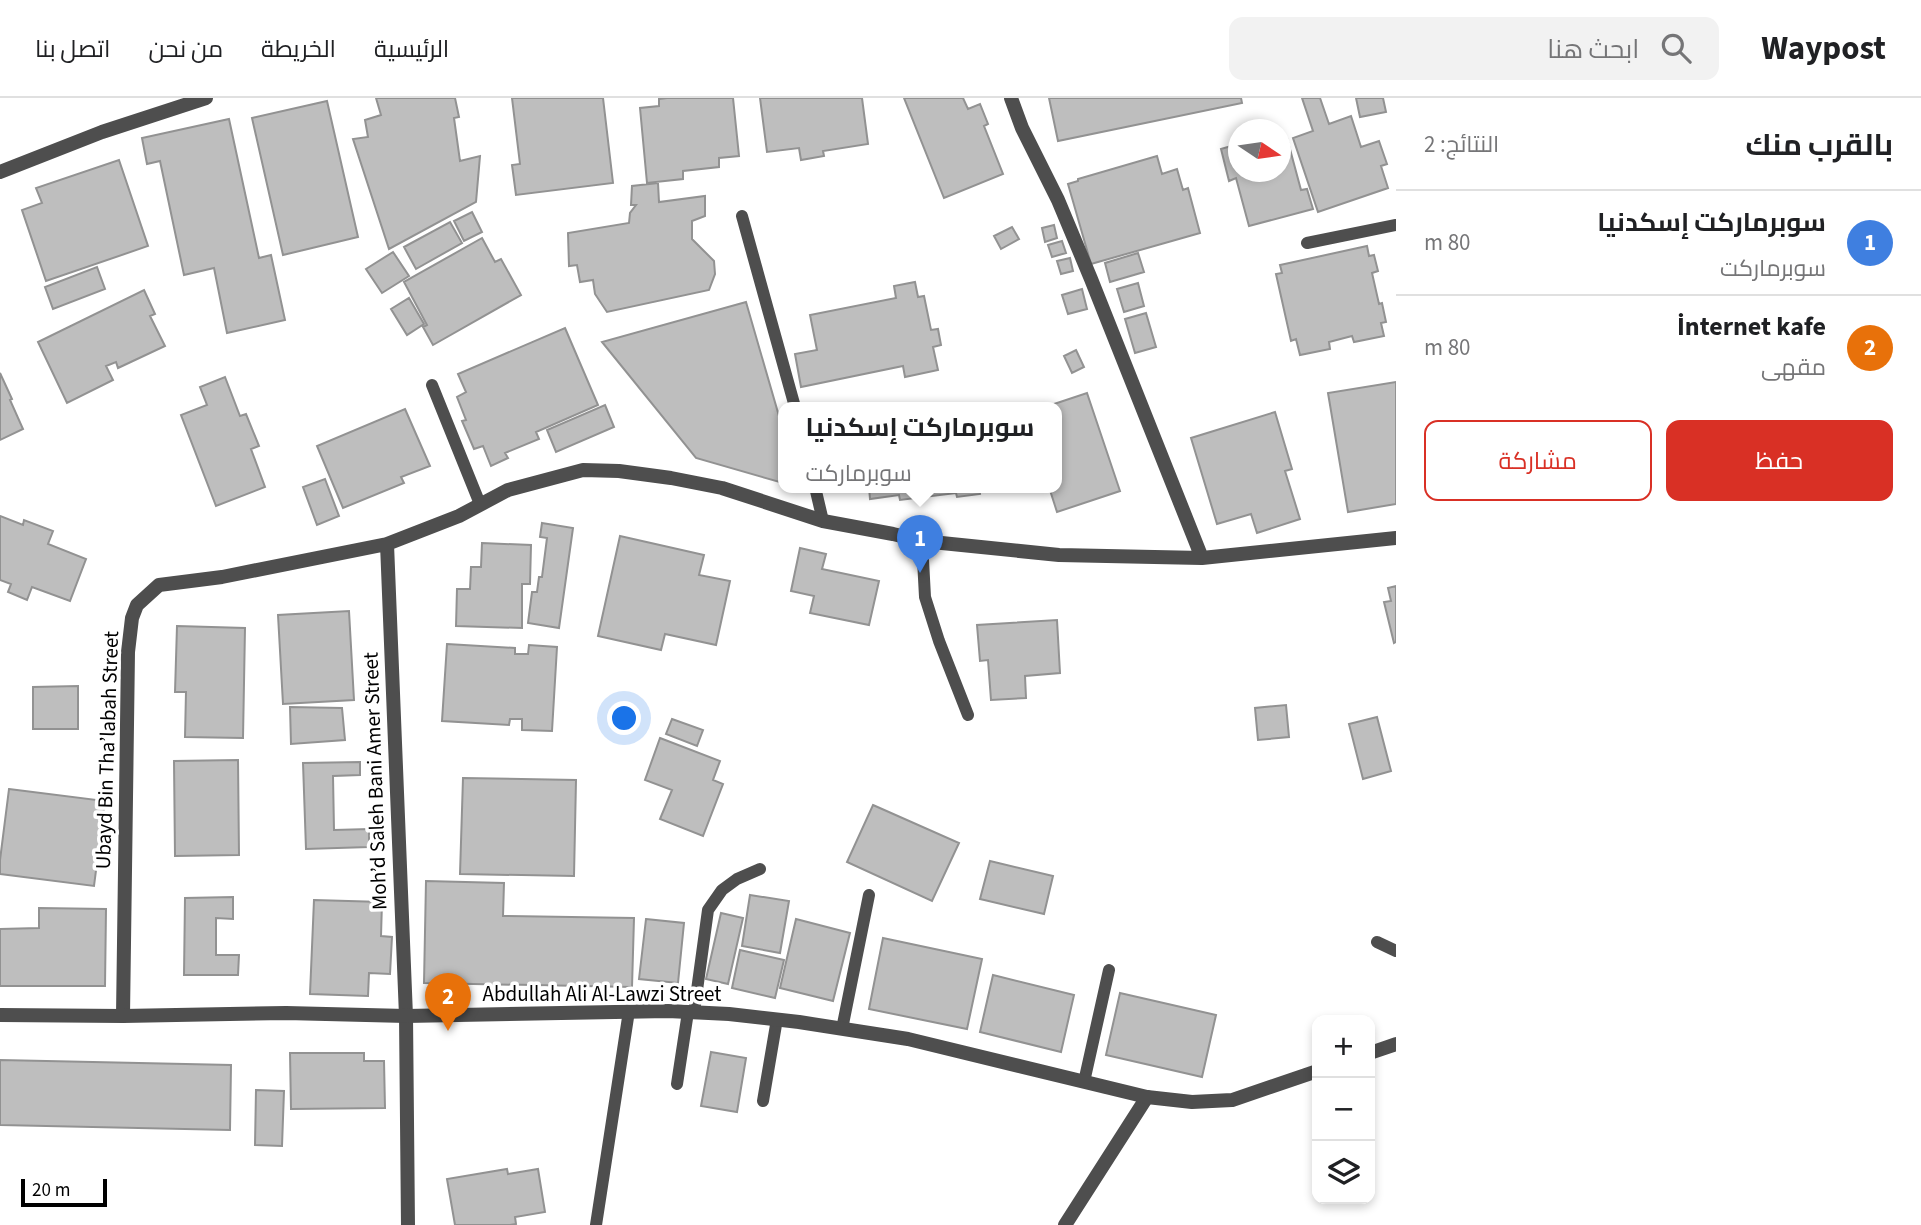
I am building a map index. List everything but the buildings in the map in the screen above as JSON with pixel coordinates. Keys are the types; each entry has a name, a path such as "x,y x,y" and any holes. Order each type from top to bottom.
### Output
{"street":[{"path":"0,172 102,132 206,98"},
{"path":"1012,98 1091,279 1202,558"},
{"name":"Ubayd Bin Tha’labah Street","path":"123,1016 128,652 132,618 137,605 159,585 222,577 387,544 459,516 508,490 583,470 620,471 722,488 823,521 922,541 1059,555 1202,558 1396,538"},
{"name":"Moh’d Saleh Bani Amer Street","path":"387,544 406,1016 408,1225"},
{"name":"Abdullah Ali Al-Lawzi Street","path":"0,1015 286,1013 406,1016 691,1012 777,1019 908,1039 1147,1097 1192,1102 1233,1100 1312,1073"},
{"path":"1375,1051 1396,1044"},
{"path":"1065,1225 1147,1097"}],"lane":[{"path":"742,216 794,402"},
{"path":"1307,243 1396,225"},
{"path":"432,385 480,504"},
{"path":"816,493 823,521"},
{"path":"922,541 925,597 968,715"},
{"path":"677,1084 708,910 722,890 737,879 760,869"},
{"path":"842,1028 869,895"},
{"path":"1377,942 1396,951"},
{"path":"1084,1082 1110,970"},
{"path":"596,1225 629,1011"},
{"path":"763,1101 777,1019"}],"place":[{"name":"سوبرماركت إسكدنيا","path":"920,573"},
{"name":"İnternet kafe","path":"448,1031"}]}
